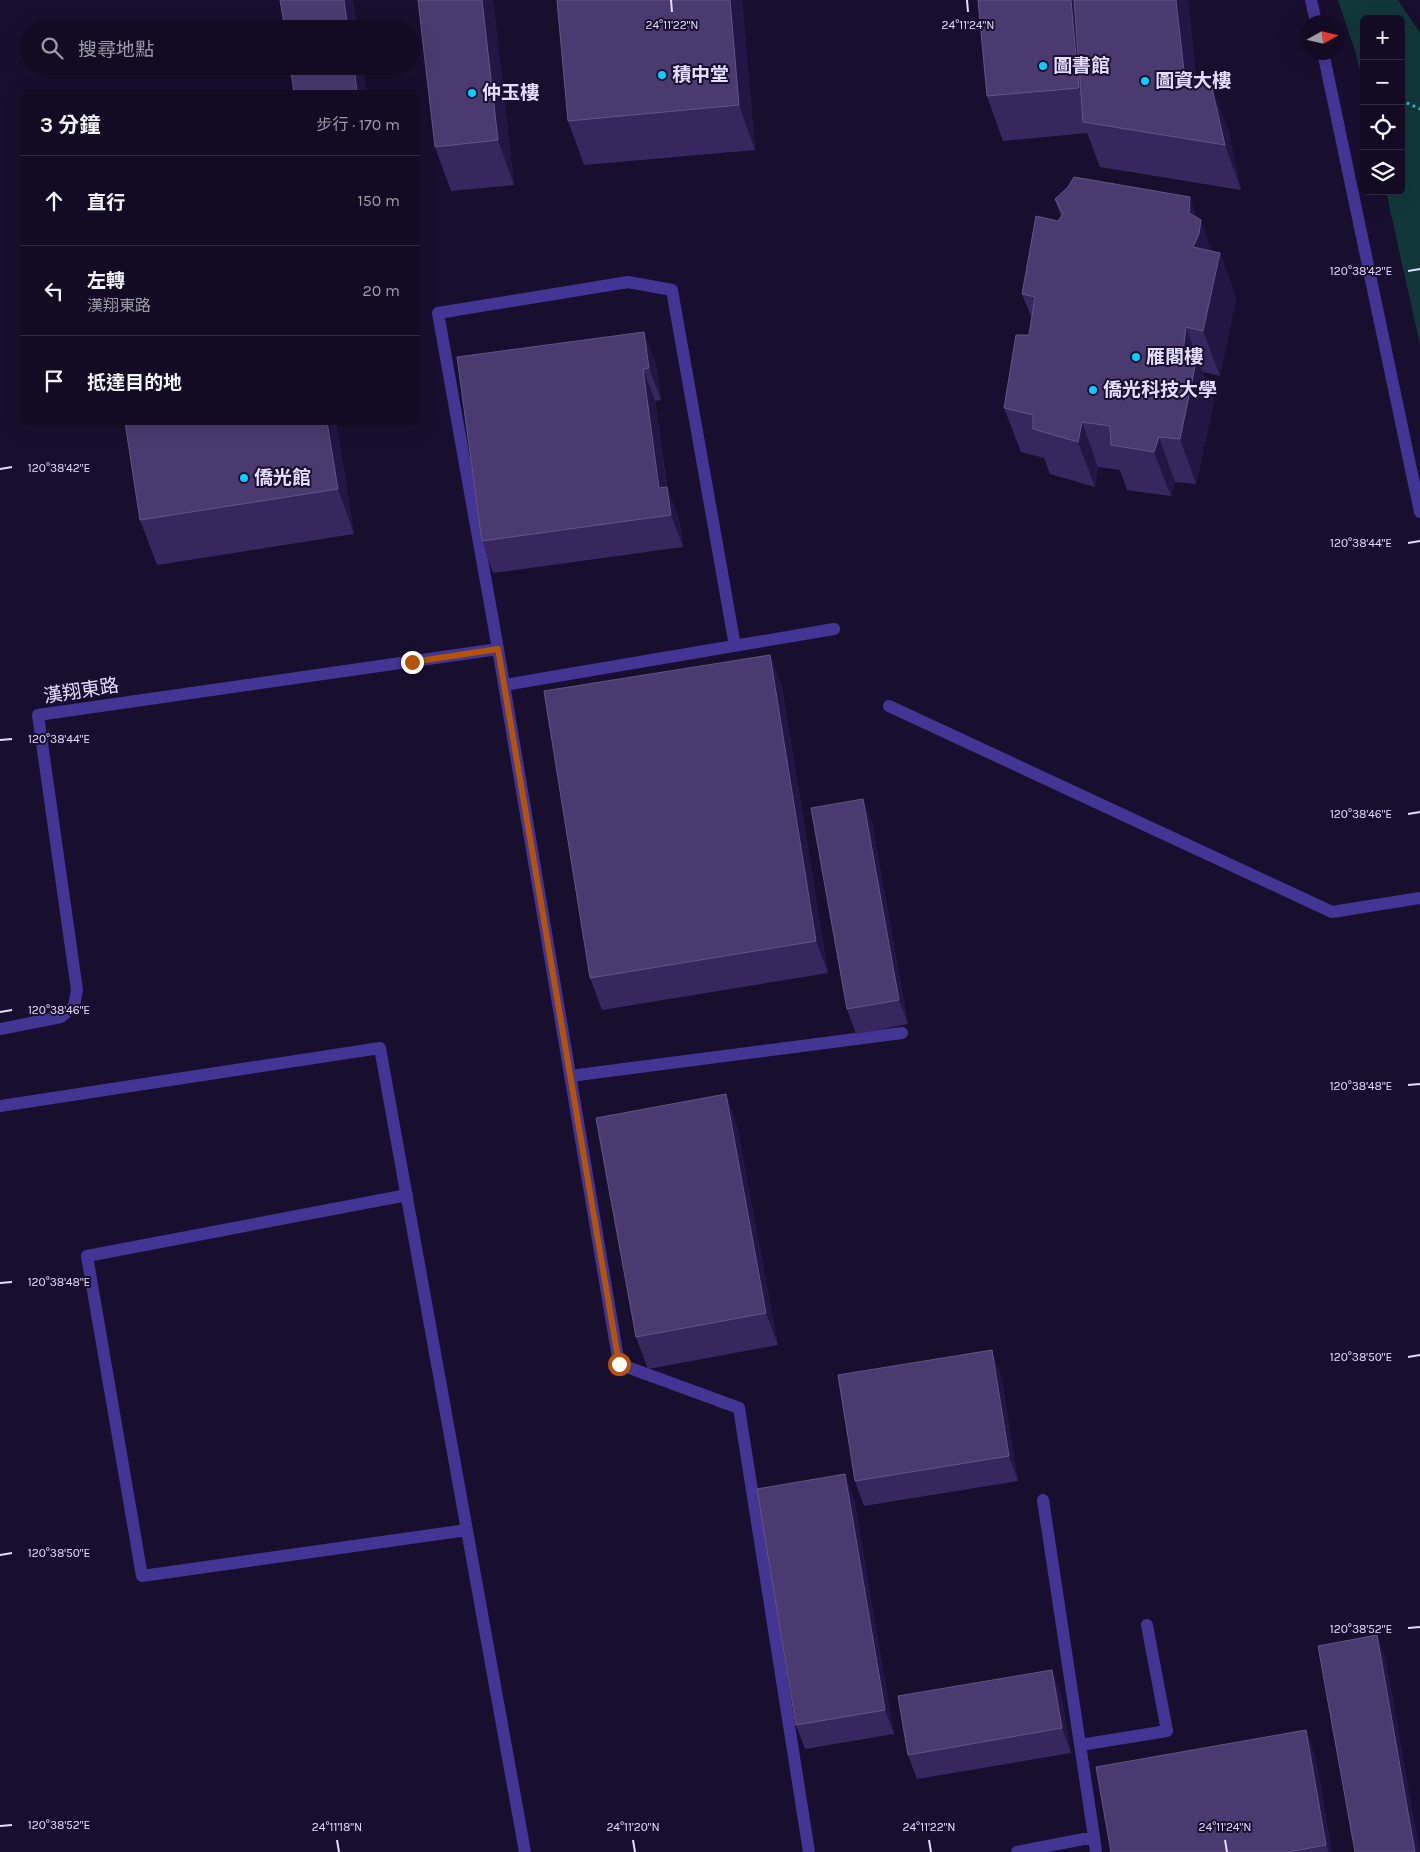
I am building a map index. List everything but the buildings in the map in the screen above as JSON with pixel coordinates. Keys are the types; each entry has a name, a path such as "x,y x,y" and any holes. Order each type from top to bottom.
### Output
{"street":[{"path":"1311,0 1314,15"},
{"path":"1324,60 1420,512"},
{"path":"735,646 672,290 628,282 438,313 498,649 619,1364 739,1408 809,1852"},
{"path":"504,685 834,629"},
{"name":"漢翔東路","path":"0,1028 61,1017 74,1006 76,990 38,715 498,649"},
{"path":"889,706 1332,912 1420,898"},
{"path":"570,1076 902,1032"},
{"path":"0,1106 380,1048 525,1852"},
{"path":"407,1195 87,1256 142,1576 467,1530"},
{"path":"1043,1500 1096,1852"},
{"path":"1080,1746 1167,1731 1147,1625"},
{"path":"1017,1852 1094,1837"}],"path":[{"path":"1405,102 1420,109"}],"green space":[{"path":"1338,0 1398,0 1420,33 1420,345 1387,195 1405,195 1405,15 1360,15 1360,72 1345,21 1345,15 1343,15"}],"place":[{"name":"圖書館","path":"1043,66"},
{"name":"積中堂","path":"662,75"},
{"name":"圖資大樓","path":"1145,81"},
{"name":"仲玉樓","path":"472,93"},
{"name":"雁閣樓","path":"1136,357"},
{"name":"僑光科技大學","path":"1093,390"},
{"name":"僑光館","path":"244,478"}],"route":[{"path":"412,662 498,649 619,1364"}]}
